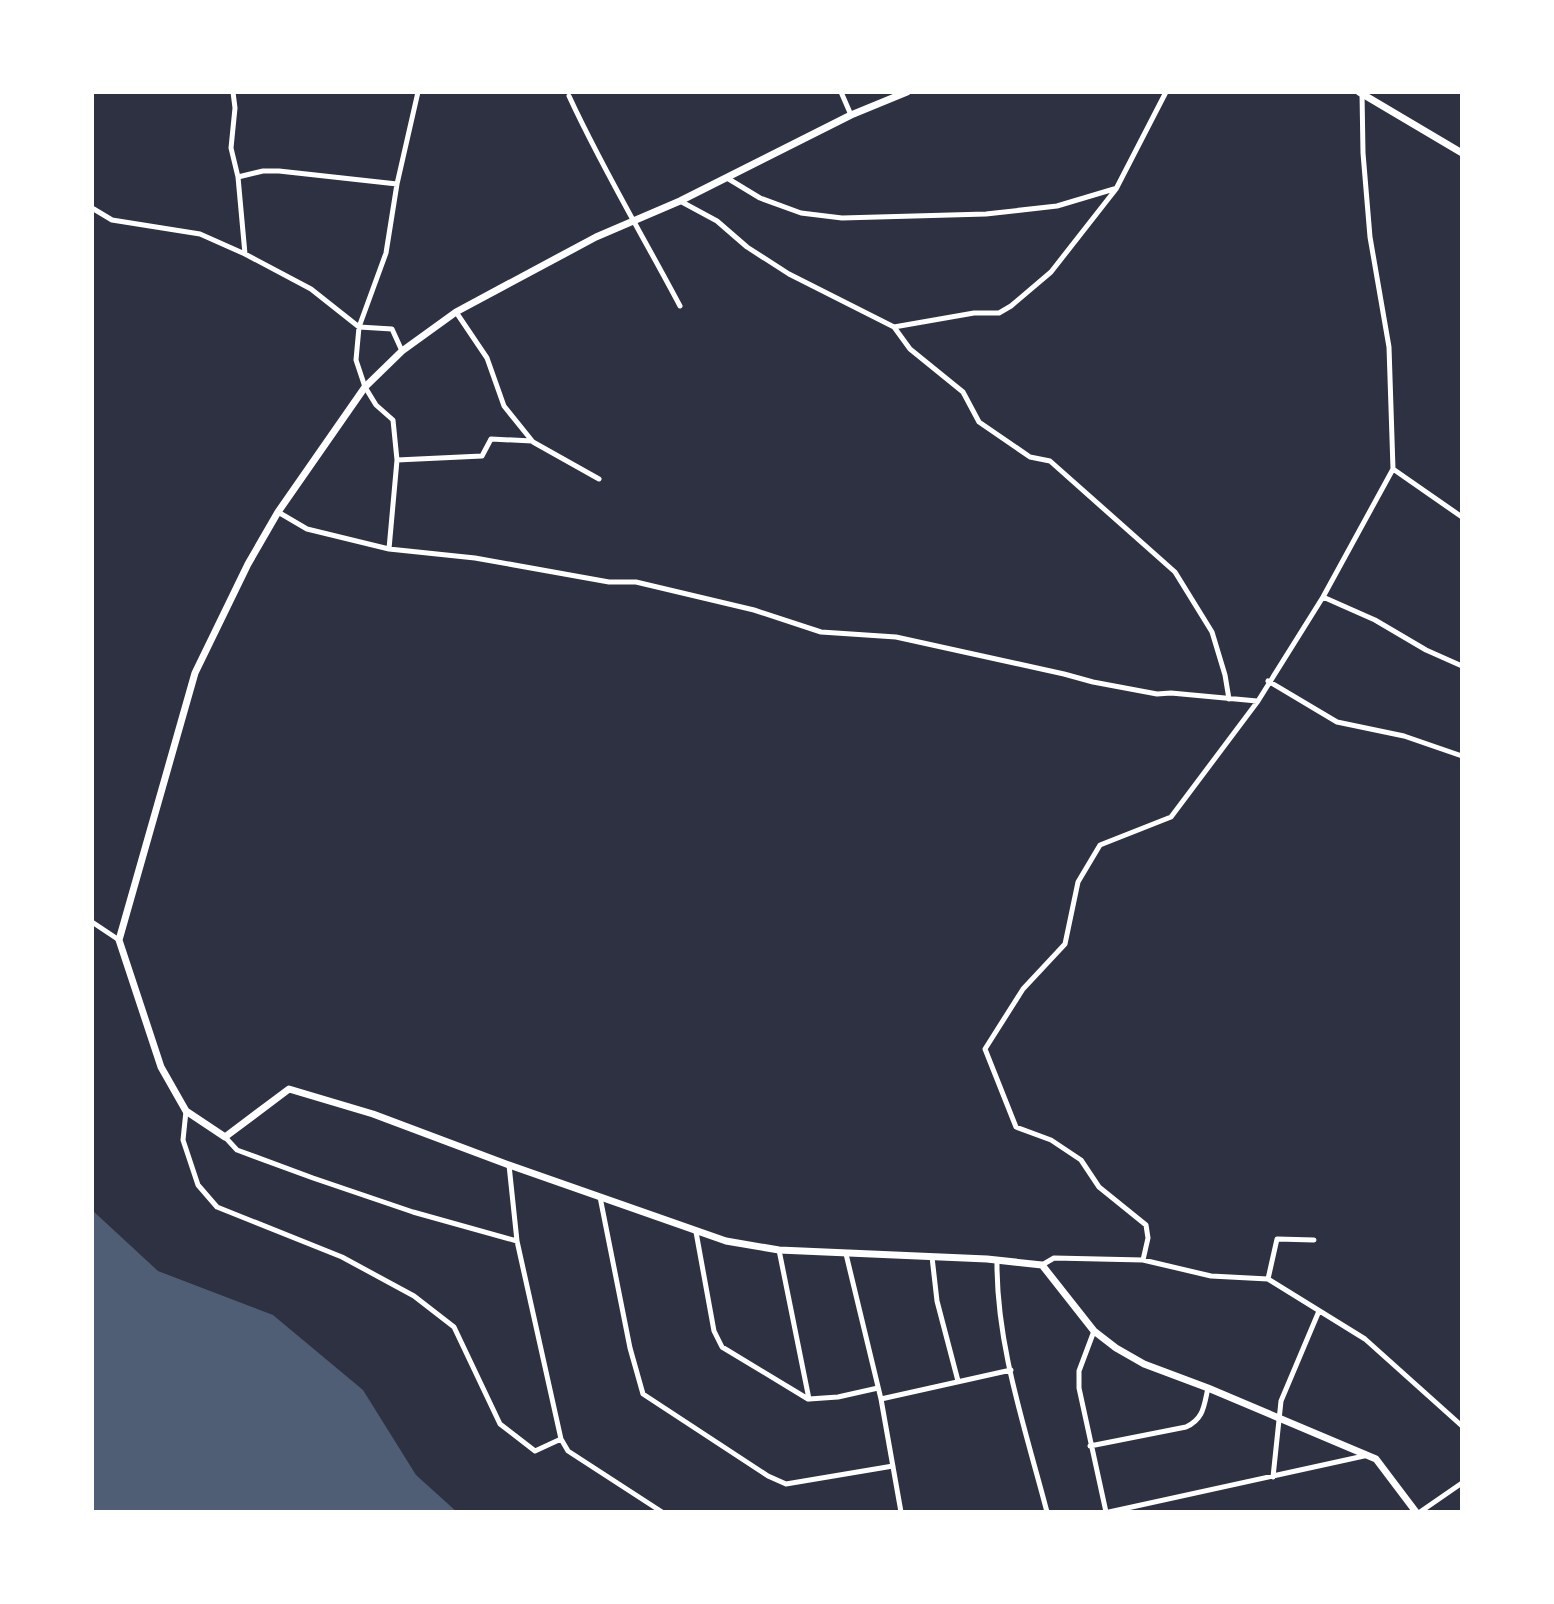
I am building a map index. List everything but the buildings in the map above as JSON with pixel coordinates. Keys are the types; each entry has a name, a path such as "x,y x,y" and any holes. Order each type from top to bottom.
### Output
{"street":[{"path":"233,92 235,108 231,148 238,177 245,254"},
{"path":"389,549 397,460 393,420 376,405 365,387 356,360 359,327 386,253 397,184 418,92"},
{"path":"841,92 851,115"},
{"path":"517,1241 413,1212 237,1150 225,1137 186,1111 161,1067 119,940 195,673 248,564 278,512 365,387 402,351 456,312 596,237 680,201 851,115 907,92"},
{"path":"894,327 974,313 999,313 1051,272 1116,189 1166,92"},
{"path":"1361,93 1462,153"},
{"path":"1143,1260 1148,1238 1146,1225 1099,1187 1081,1160 1051,1140 1016,1127 985,1049 1023,989 1065,944 1078,882 1100,845 1171,817 1258,701 1323,597 1393,469 1389,347 1370,237 1361,93"},
{"path":"569,96 599,161 635,220 680,306"},
{"path":"238,177 279,171 397,184"},
{"path":"726,178 760,198 801,213 842,218 986,214 1057,206 1116,189"},
{"path":"680,201 717,221 747,247 789,274 894,327 910,349 963,392 979,422 1030,457 1050,461 1175,572 1212,632 1229,699"},
{"path":"92,208 112,220 200,234 245,254 311,289 359,327 392,329 402,351"},
{"path":"456,312 487,358 504,406 533,442 599,479"},
{"path":"397,460 482,456 491,439 533,442"},
{"path":"1393,469 1462,517"},
{"path":"278,512 307,529 389,549 475,558 609,582 636,582 754,610 821,632 896,637 1145,693 1258,701"},
{"path":"1323,597 1375,620 1426,650 1462,666"},
{"path":"1268,681 1337,722 1404,736 1462,756"},
{"path":"92,922 119,940"},
{"path":"225,1137 289,1089 373,1114 726,1241 779,1250 997,1260 1042,1265 1054,1258 1143,1260 1211,1276 1268,1279 1365,1339 1462,1426"},
{"path":"186,1111 183,1140 198,1185 217,1207 342,1257 414,1296 454,1327 500,1424 535,1451 561,1439"},
{"path":"509,1165 517,1241 561,1439 568,1451 662,1512"},
{"path":"600,1195 630,1348 643,1394 768,1476 786,1484 893,1466"},
{"path":"696,1232 714,1331 722,1347 809,1399 838,1397 878,1388"},
{"path":"1268,1279 1277,1239 1314,1240"},
{"path":"779,1250 809,1399"},
{"path":"846,1254 881,1399 901,1512"},
{"path":"932,1257 937,1301 958,1381"},
{"path":"997,1260 997,1287 1011,1370 1047,1512"},
{"path":"1042,1265 1094,1331 1144,1364 1280,1417 1376,1459 1418,1512 1462,1483"},
{"path":"1273,1477 1281,1401 1319,1311"},
{"path":"1094,1331 1079,1371 1079,1388 1090,1446 1108,1512 1364,1456"},
{"path":"881,1399 1011,1370"},
{"path":"1090,1446 1195,1423 1200,1418 1208,1388"}],"water":[{"path":"92,1210 158,1271 273,1315 363,1390 416,1475 457,1512 92,1512"}]}
